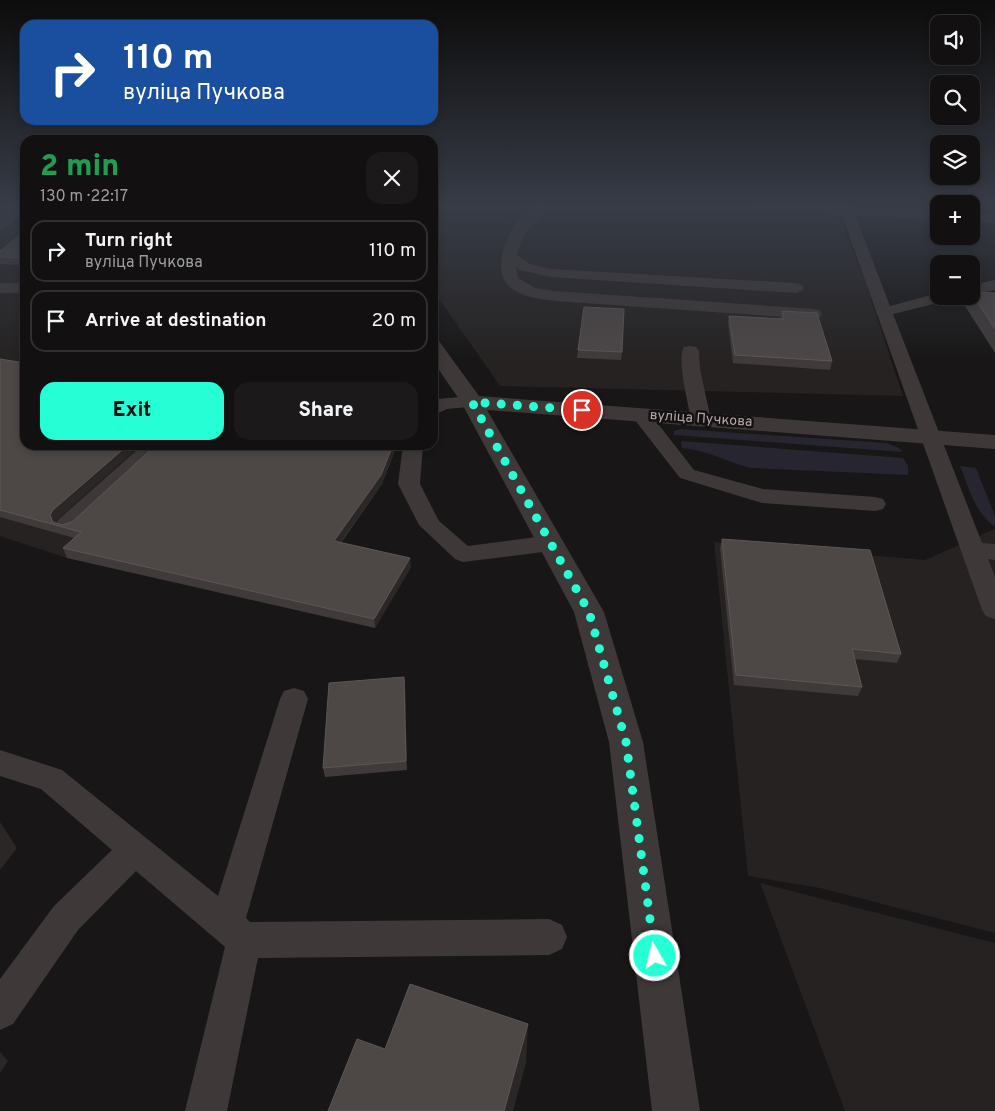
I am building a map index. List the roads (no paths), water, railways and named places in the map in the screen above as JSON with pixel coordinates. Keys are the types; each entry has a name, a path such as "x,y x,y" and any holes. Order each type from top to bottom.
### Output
{"street":[{"path":"438,353 472,402 589,612 626,742 676,1111"},
{"name":"вуліца Пучкова","path":"472,402 995,442"}],"lane":[{"path":"510,258 507,270 513,283 528,292 555,296 815,314"},
{"path":"513,258 525,267 551,273 796,288"},
{"path":"864,258 931,436 984,550 995,610"},
{"path":"980,288 995,285"},
{"path":"0,288 20,288"},
{"path":"884,312 930,300"},
{"path":"690,351 691,369 701,420"},
{"path":"438,406 443,403 472,402"},
{"path":"641,415 687,474 762,496 875,504"},
{"path":"66,525 149,450"},
{"path":"412,450 409,484 430,525 463,554 551,543"},
{"path":"206,1111 235,932 294,699"},
{"path":"0,762 50,779 235,932 549,937"},
{"path":"0,1011 66,918 135,849"}]}
